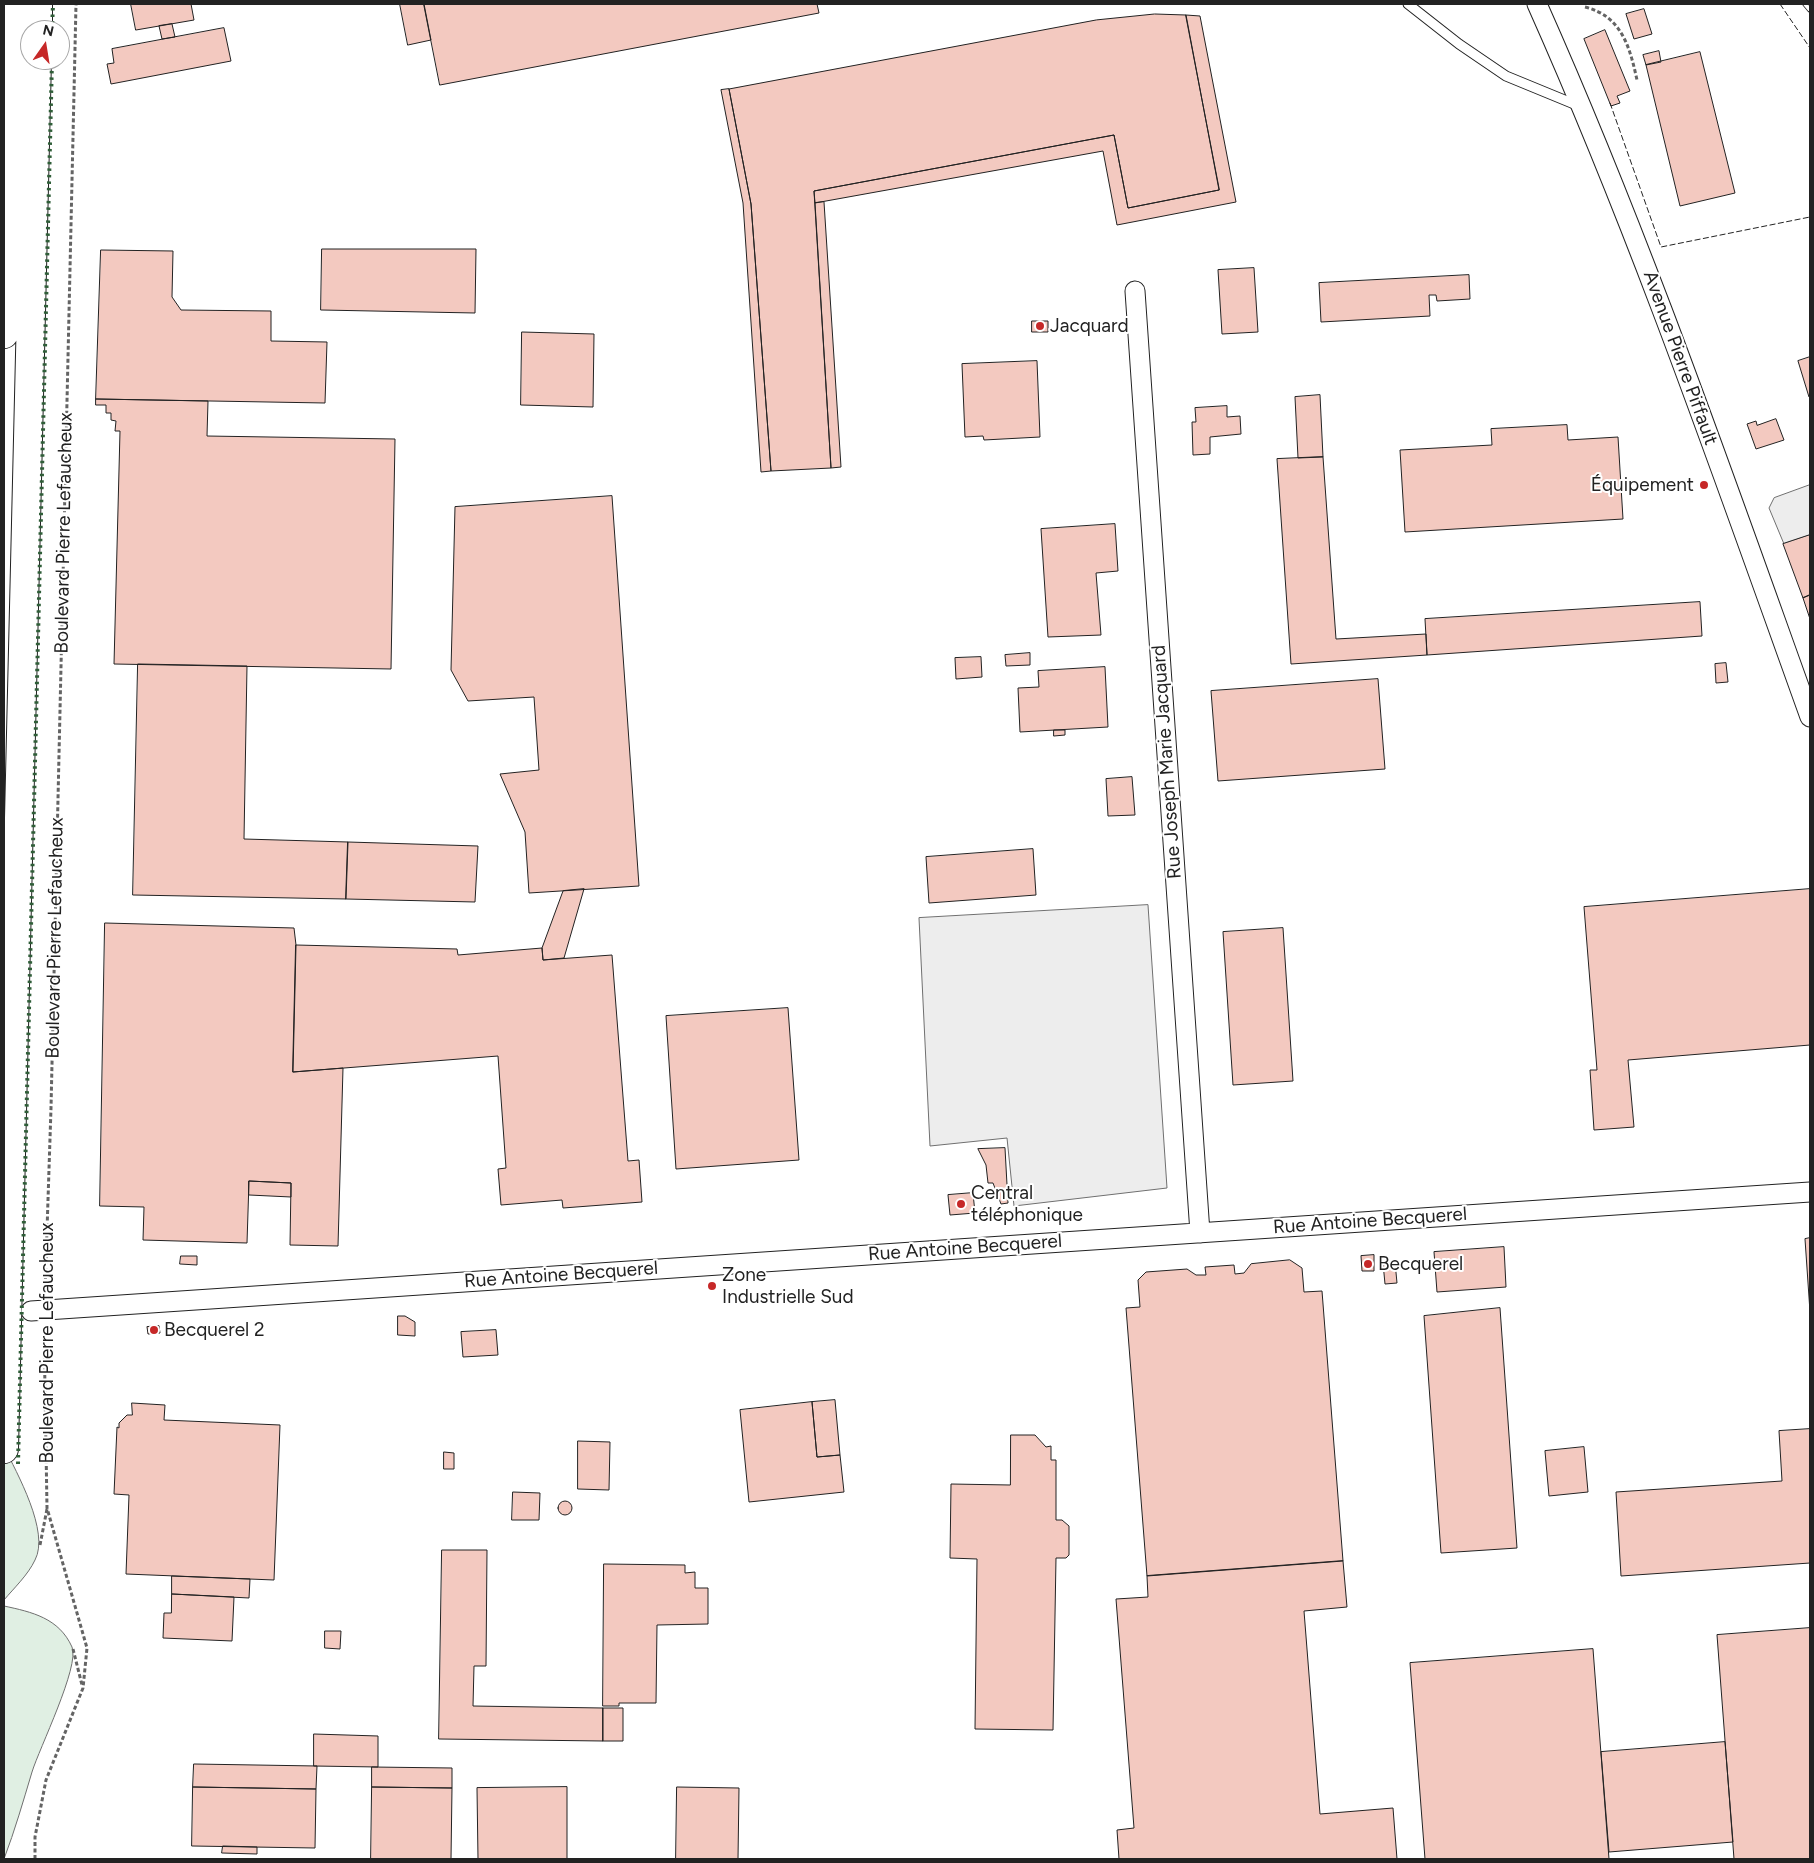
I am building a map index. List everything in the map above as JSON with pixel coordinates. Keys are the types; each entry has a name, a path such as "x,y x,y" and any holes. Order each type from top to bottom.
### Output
{"main road":[{"path":"4,334 12,4"},
{"path":"38,4 38,20"},
{"name":"Boulevard Pierre Lefaucheux","path":"4,1449 37,70"}],"street":[{"name":"Avenue Pierre Piffault","path":"1537,4 1584,108 1670,328 1810,718"},
{"name":"Rue Joseph Marie Jacquard","path":"1134,291 1200,1233"},
{"name":"Rue Antoine Becquerel","path":"37,1310 1810,1192"}],"lane":[{"path":"1408,4 1506,76 1584,108"}],"path":[{"name":"Boulevard Pierre Lefaucheux","path":"35,1859 35,1837 46,1780 83,1688 87,1648 48,1508 37,1310 52,1098 76,4"},
{"path":"1589,4 1585,7 1610,19 1624,34 1631,51 1636,80"},
{"path":"40,1545 48,1508"},
{"path":"73,1648 83,1688"}],"green space":[{"path":"4,1447 30,1503 38,1534 39,1548 29,1571 4,1600"},
{"path":"4,1606 34,1614 52,1623 66,1637 72,1647 73,1657 65,1689 32,1772 4,1859"}],"shaded area":[{"path":"1810,485 1810,535 1784,544 1769,508 1774,498"},
{"path":"1148,905 1167,1188 1014,1206 1007,1138 930,1146 919,918"}],"building":[{"path":"131,4 191,4 194,20 136,30"},
{"path":"400,4 424,4 431,40 408,45"},
{"path":"424,4 817,4 819,13 440,85"},
{"path":"1644,9 1652,34 1634,39 1626,14"},
{"path":"1155,14 1186,15 1219,190 1128,208 1114,135 814,191 831,468 771,471 751,204 729,89 1096,20"},
{"path":"1186,15 1200,16 1236,202 1117,225 1103,151 815,203 814,191 1114,135 1128,208 1219,190"},
{"path":"172,24 175,37 162,39 159,26"},
{"path":"224,28 231,61 111,84 107,64 114,63 112,49"},
{"path":"1605,30 1630,91 1617,96 1620,103 1611,106 1584,39"},
{"path":"1659,51 1661,62 1646,65 1643,55"},
{"path":"1700,52 1735,193 1680,206 1646,65"},
{"path":"729,89 751,204 771,471 761,472 743,203 721,90"},
{"path":"824,202 841,467 831,468 815,203"},
{"path":"322,249 476,249 475,313 321,310"},
{"path":"101,250 173,251 172,297 181,310 271,311 271,341 327,342 325,403 96,399"},
{"path":"1254,268 1258,332 1222,334 1218,270"},
{"path":"1469,275 1470,299 1437,301 1436,295 1429,295 1430,316 1321,322 1319,283"},
{"name":"Jacquard","path":"1032,321 1048,321 1048,332 1032,332"},
{"path":"522,332 594,334 593,407 521,405"},
{"path":"1810,357 1810,396 1809,397 1798,361"},
{"path":"1037,361 1040,437 984,440 983,436 965,437 962,364"},
{"path":"1320,395 1323,457 1298,458 1295,397"},
{"path":"96,399 208,401 207,436 395,439 391,669 114,664 120,431 115,431 116,421 111,420 111,413 106,413 106,405 96,405"},
{"path":"1227,406 1227,417 1240,416 1241,434 1210,437 1210,454 1193,455 1192,422 1196,422 1195,408"},
{"path":"1776,419 1784,440 1756,449 1747,424 1756,421 1757,425"},
{"path":"1567,425 1568,440 1618,437 1623,519 1405,532 1400,450 1492,445 1491,429"},
{"path":"1323,457 1336,639 1426,634 1427,655 1291,664 1277,459"},
{"path":"612,496 639,886 529,893 525,832 500,774 539,770 534,697 468,701 451,670 455,507"},
{"path":"1115,524 1118,571 1096,573 1101,635 1048,637 1041,529"},
{"path":"1810,535 1810,595 1803,598 1783,544"},
{"path":"1810,595 1810,619 1803,598"},
{"path":"1700,602 1702,636 1427,655 1425,619"},
{"path":"1030,653 1030,665 1006,666 1005,655"},
{"path":"981,657 982,677 956,679 955,658"},
{"path":"1726,663 1728,682 1716,683 1715,664"},
{"path":"138,664 247,666 244,839 348,842 346,899 133,895"},
{"path":"1105,667 1108,727 1020,732 1018,688 1039,687 1038,671"},
{"path":"1378,679 1385,769 1218,781 1211,691"},
{"path":"1054,730 1065,730 1065,735 1054,736"},
{"path":"1132,777 1135,815 1108,816 1106,779"},
{"path":"348,842 478,846 475,902 346,899"},
{"path":"1033,849 1036,895 929,903 926,857"},
{"path":"584,889 564,958 543,960 542,948 563,891"},
{"path":"1810,889 1810,1045 1628,1060 1634,1127 1594,1130 1590,1070 1597,1070 1584,907"},
{"path":"105,923 294,928 296,945 293,1072 343,1068 338,1246 290,1245 291,1183 249,1181 247,1243 143,1240 144,1207 100,1206"},
{"path":"1283,928 1293,1081 1233,1085 1223,932"},
{"path":"296,945 457,949 458,955 542,948 543,960 612,955 628,1161 639,1160 642,1202 563,1208 562,1200 501,1205 498,1169 506,1168 498,1056 293,1072"},
{"path":"788,1008 799,1160 676,1169 666,1016"},
{"path":"1005,1148 1008,1203 1001,1204 993,1183 988,1183 986,1165 978,1149"},
{"path":"249,1181 291,1183 291,1197 249,1195"},
{"name":"Central téléphonique","path":"973,1193 975,1213 950,1215 948,1195"},
{"path":"1810,1238 1810,1312 1805,1239"},
{"path":"1504,1247 1506,1287 1437,1292 1434,1252"},
{"name":"Becquerel","path":"1374,1255 1374,1271 1362,1271 1361,1256"},
{"path":"181,1256 197,1256 197,1265 180,1264"},
{"path":"1290,1260 1302,1268 1304,1292 1322,1291 1343,1561 1147,1576 1126,1308 1140,1307 1138,1280 1146,1272 1187,1269 1196,1275 1206,1275 1205,1267 1234,1265 1235,1274 1244,1273 1251,1264"},
{"path":"1395,1262 1397,1283 1385,1284 1383,1263"},
{"path":"1500,1308 1517,1548 1441,1553 1424,1316"},
{"path":"398,1316 405,1316 415,1322 415,1336 398,1335"},
{"name":"Becquerel 2","path":"159,1326 160,1333 148,1334 147,1327"},
{"path":"496,1330 498,1355 463,1357 461,1332"},
{"path":"835,1400 840,1455 817,1457 812,1402"},
{"path":"812,1402 817,1457 840,1455 844,1492 749,1502 740,1410"},
{"path":"132,1403 165,1405 164,1420 280,1425 274,1580 126,1574 129,1495 114,1494 117,1427 119,1428 119,1423 127,1415 132,1415"},
{"path":"1810,1429 1810,1563 1621,1576 1616,1492 1782,1481 1779,1431"},
{"path":"1011,1435 1035,1435 1046,1447 1051,1446 1051,1460 1056,1460 1056,1520 1062,1520 1069,1526 1069,1555 1066,1558 1056,1558 1053,1730 975,1729 977,1559 950,1558 951,1484 1010,1485"},
{"path":"578,1441 610,1442 609,1490 578,1489"},
{"path":"1584,1447 1588,1492 1549,1496 1545,1451"},
{"path":"444,1452 454,1453 454,1469 444,1469"},
{"path":"513,1492 540,1493 539,1520 512,1520"},
{"path":"562,1501 568,1501 572,1508 568,1515 562,1515 558,1511 558,1505"},
{"path":"442,1550 487,1550 486,1666 474,1666 473,1706 603,1708 603,1741 439,1739"},
{"path":"1343,1561 1347,1607 1304,1611 1320,1814 1393,1808 1397,1859 1119,1859 1117,1830 1134,1828 1116,1599 1148,1597 1147,1576"},
{"path":"604,1564 685,1565 685,1573 695,1572 695,1588 708,1588 708,1624 657,1625 656,1703 619,1703 619,1706 603,1706"},
{"path":"172,1576 250,1579 249,1598 172,1594"},
{"path":"172,1594 234,1597 232,1641 163,1638 164,1613 171,1613"},
{"path":"1810,1628 1810,1859 1734,1859 1717,1635"},
{"path":"325,1631 341,1631 340,1649 325,1648"},
{"path":"1593,1649 1609,1859 1425,1859 1410,1663"},
{"path":"603,1708 623,1708 623,1741 603,1741"},
{"path":"314,1734 378,1736 378,1767 314,1766"},
{"path":"1725,1742 1733,1842 1609,1852 1601,1752"},
{"path":"194,1764 317,1766 316,1789 193,1787"},
{"path":"372,1767 452,1768 452,1788 372,1787"},
{"path":"193,1787 316,1789 315,1848 192,1846"},
{"path":"372,1787 452,1788 451,1859 371,1859"},
{"path":"567,1787 567,1859 478,1859 477,1788"},
{"path":"677,1787 739,1788 738,1859 676,1859"},
{"path":"223,1846 257,1847 257,1854 222,1853"}],"railway":[{"path":"1805,4 1810,10"}],"hedge":[{"path":"52,20 53,4"},
{"path":"18,1464 52,70"}],"fence":[{"path":"1780,4 1810,48"},
{"path":"1610,103 1661,247 1810,217"}],"place":[{"name":"Jacquard","path":"1040,326"},
{"name":"Équipement","path":"1704,485"},
{"name":"Central téléphonique","path":"961,1204"},
{"name":"Becquerel","path":"1368,1264"},
{"name":"Zone Industrielle Sud","path":"712,1286"},
{"name":"Becquerel 2","path":"154,1330"}]}
